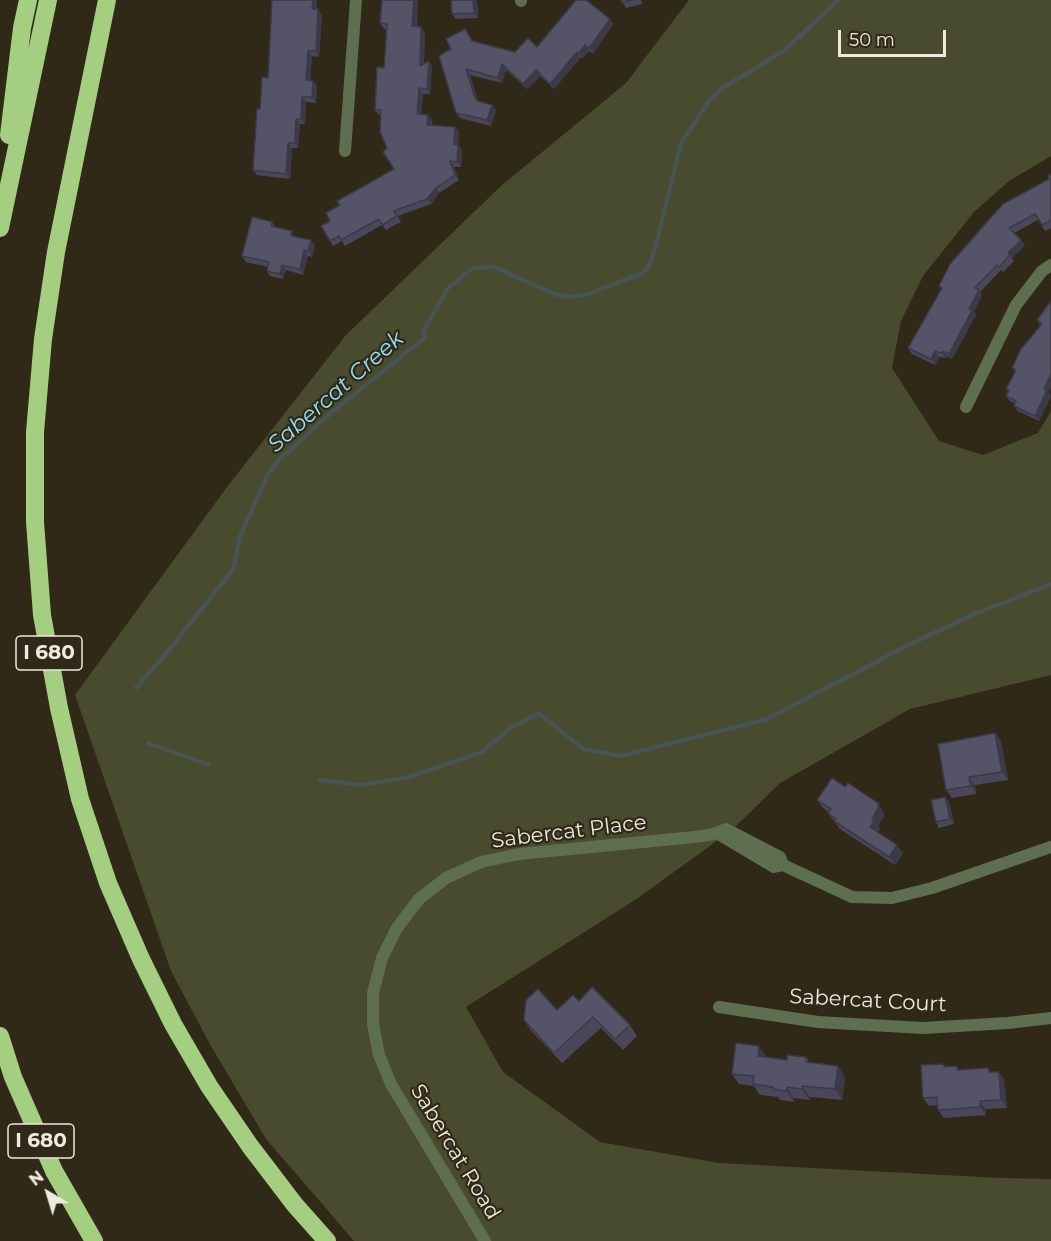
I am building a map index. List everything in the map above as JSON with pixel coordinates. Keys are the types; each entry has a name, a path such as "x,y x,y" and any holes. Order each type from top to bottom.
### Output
{"highway":[{"path":"0,206 22,28 28,0"},
{"path":"0,228 48,0"},
{"name":"I 680","path":"107,0 56,252 43,339 35,432 35,522 46,639 80,799 108,883 141,959 173,1024 209,1086 250,1146 327,1241"},
{"name":"I 680","path":"0,1036 13,1077 54,1171 94,1241"}],"street":[{"path":"345,151 356,0"},
{"path":"966,407 1016,305 1042,271 1051,265"},
{"name":"Sabercat Place","path":"391,1084 379,1055 373,1024 373,993 381,958 397,928 419,899 446,878 481,862 519,854 694,837 721,831 774,867 783,865 852,897 892,898 932,888 1051,846"},
{"name":"Sabercat Court","path":"719,1007 818,1022 923,1028 1051,1018"},
{"name":"Sabercat Road","path":"391,1084 485,1241"}],"green space":[{"path":"689,0 1051,0 1051,156 1009,181 974,212 923,276 901,321 892,368 939,441 983,455 1038,433 1051,411 1051,675 910,709 780,783 732,830 638,898 466,1007 503,1072 600,1142 719,1163 1051,1179 1051,1241 354,1241 266,1139 211,1046 171,971 75,695 227,487 346,335 501,186 626,83"}],"building":[{"path":"272,0 313,0 312,9 318,9 316,51 308,51 306,80 313,81 312,97 302,97 301,119 296,119 295,143 288,143 286,174 253,170 257,109 260,109 262,77 268,78"},
{"path":"382,0 414,0 412,26 421,27 420,66 429,61 427,89 419,88 417,114 428,115 427,125 455,127 454,144 458,145 457,162 450,161 455,175 436,188 427,199 394,211 397,216 382,225 379,219 341,240 339,236 330,241 321,226 330,221 326,213 340,205 337,201 394,169 383,152 387,148 380,132 381,110 375,110 377,67 384,68 387,24 380,23"},
{"path":"451,0 473,0 474,13 452,14"},
{"path":"576,0 586,0 610,19 589,48 585,45 579,53 577,52 550,84 536,70 523,84 502,64 498,78 466,69 475,98 492,105 487,120 456,113 439,56 451,49 446,39 465,29 472,41 515,52 528,38 537,47"},
{"path":"1051,174 1051,220 1042,225 1035,214 1009,228 1021,240 1008,253 1010,255 999,267 997,265 975,288 979,290 969,309 972,310 949,354 935,351 931,359 908,348 942,288 939,286 950,264 1003,204 1049,179 1048,176"},
{"path":"252,217 272,222 271,226 292,231 291,236 311,240 308,251 304,250 300,269 282,265 280,274 267,271 269,262 242,256"},
{"path":"1051,301 1051,374 1044,389 1047,390 1035,416 1014,406 1016,401 1006,396 1009,390 1006,389 1016,370 1012,368 1021,349 1042,324 1037,320"},
{"path":"995,733 1002,772 969,777 971,786 946,790 938,744"},
{"path":"832,778 845,787 848,783 878,803 872,819 874,821 870,827 897,845 889,857 834,821 836,819 828,813 831,809 817,800"},
{"path":"945,797 950,819 936,822 931,800"},
{"path":"592,987 630,1025 615,1039 593,1017 554,1053 524,1020 526,1000 538,989 557,1010 573,995 579,1001"},
{"path":"736,1043 759,1046 758,1056 787,1060 787,1055 806,1057 806,1062 838,1066 835,1089 802,1086 802,1089 787,1087 786,1091 753,1084 754,1076 732,1074"},
{"path":"944,1064 944,1067 957,1066 957,1070 988,1068 989,1072 999,1072 1001,1100 980,1101 980,1107 938,1110 937,1097 923,1098 921,1065"}],"waterway":[{"name":"Sabercat Creek","path":"136,688 234,568 239,539 267,476 276,463 330,414 424,338 424,330 448,288 473,268 494,267 554,294 568,297 585,295 643,273 648,268 655,249 681,143 709,101 721,89 785,50 838,0"},
{"path":"320,780 361,785 409,777 482,752 512,727 539,713 583,749 621,756 767,719 967,617 1051,584"},
{"path":"148,743 209,765"}]}
